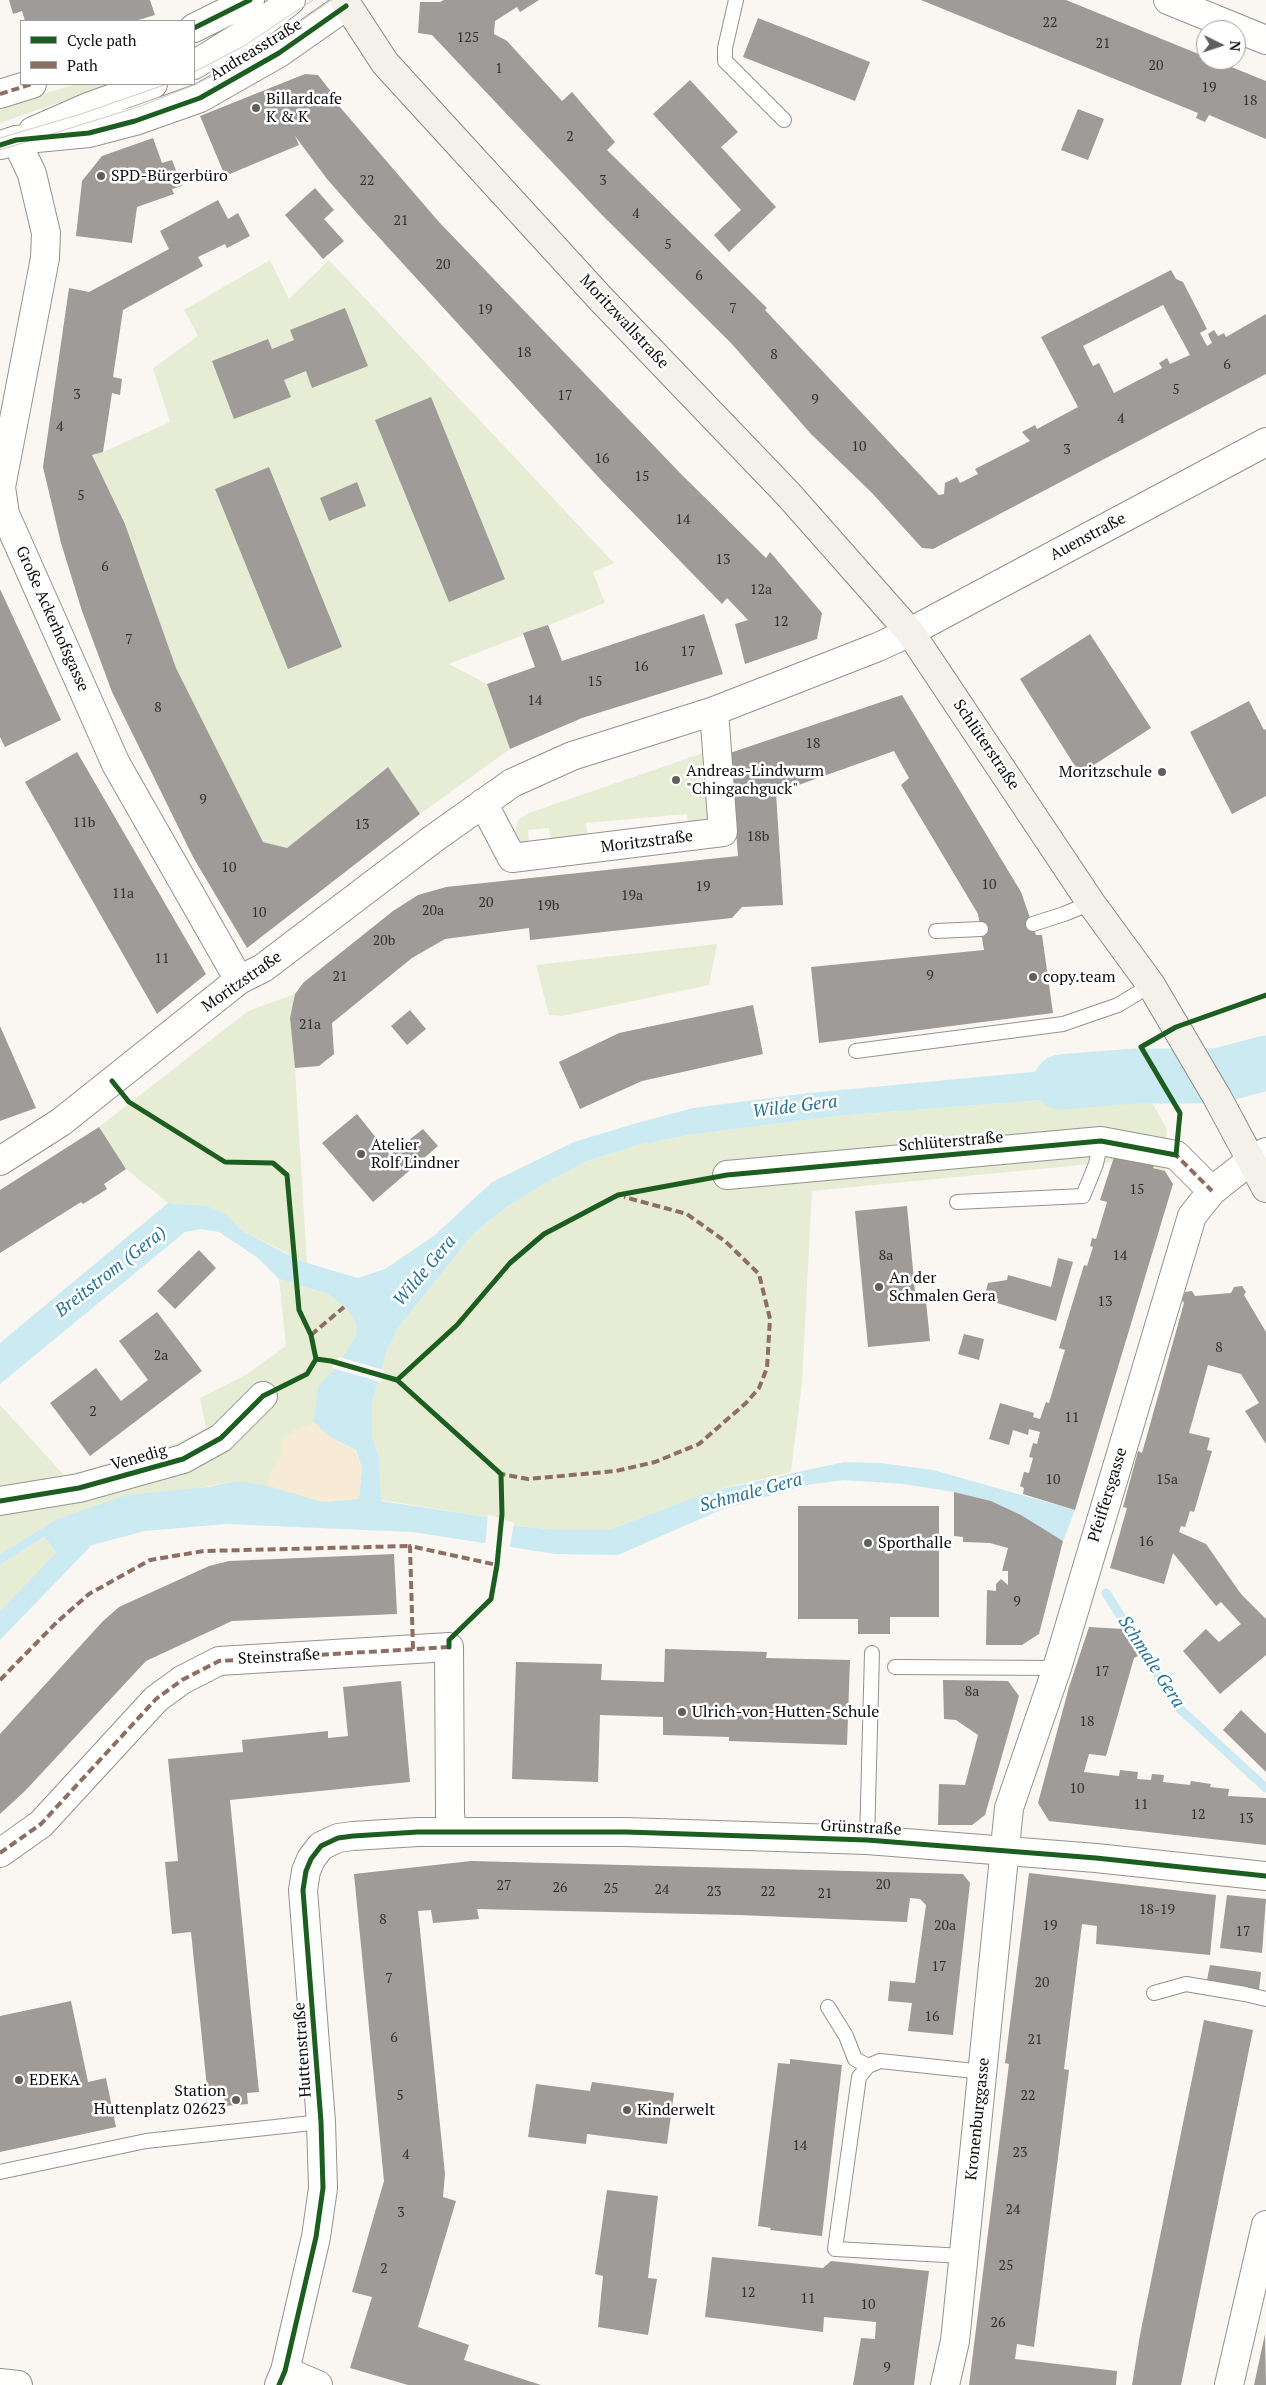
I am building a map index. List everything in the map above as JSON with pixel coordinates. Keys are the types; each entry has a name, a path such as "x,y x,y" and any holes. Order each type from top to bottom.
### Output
{"main road":[{"name":"Moritzwallstraße","path":"348,2 385,63 600,298 788,494 910,632"},
{"name":"Schlüterstraße","path":"910,632 1091,903 1151,985 1217,1097 1258,1156 1266,1188"}],"street":[{"path":"195,28 250,0"},
{"name":"Andreasstraße","path":"195,64 262,23 291,0"},
{"path":"1168,0 1266,40"},
{"name":"Andreasstraße","path":"8,142 89,133 135,121 200,98 279,53 348,2"},
{"path":"0,94 29,85"},
{"path":"8,142 42,125 150,85"},
{"name":"Große Ackerhofsgasse","path":"8,142 32,174 46,233 45,258 1,487 5,514 116,764 239,980"},
{"name":"Auenstraße","path":"910,632 1266,442"},
{"name":"Moritzstraße","path":"0,1161 61,1122 239,980 263,968 512,783 572,756 714,711 910,632"},
{"name":"Moritzstraße","path":"483,803 512,858 723,832 714,711"},
{"name":"Schlüterstraße","path":"728,1175 1101,1141 1176,1155 1212,1191"},
{"name":"Pfeiffersgasse","path":"1004,1852 1009,1808 1056,1668 1192,1216 1212,1191 1258,1156"},
{"name":"Venedig","path":"0,1501 79,1488 183,1459 222,1438 263,1396"},
{"name":"Steinstraße","path":"0,1853 41,1824 156,1700 182,1680 218,1661 449,1647 450,1814 452,1832"},
{"name":"Grünstraße","path":"452,1832 626,1832 867,1840 1266,1876"},
{"name":"Huttenstraße","path":"282,2378 316,2237 323,2188 321,2122 303,1890 306,1871 311,1859 321,1846 338,1838 452,1832"},
{"name":"Kronenburggasse","path":"945,2385 955,2341 984,2072 1004,1852"},
{"path":"1229,2385 1260,2277 1266,2225"},
{"path":"282,2378 318,2385"},
{"path":"0,2383 18,2385"}],"lane":[{"path":"736,0 725,48 725,61 784,120"},
{"path":"1032,924 1091,903"},
{"path":"936,931 981,929"},
{"path":"856,1051 1063,1024 1118,1005 1151,985"},
{"path":"957,1202 1083,1196 1096,1164 1101,1141"},
{"path":"867,1840 872,1653"},
{"path":"895,1667 1056,1668"},
{"path":"1154,1993 1186,1984 1266,1999"},
{"path":"828,2007 846,2036 855,2059 868,2066"},
{"path":"964,2256 835,2249 859,2077 868,2066 880,2061 984,2072"},
{"path":"0,2172 146,2141 321,2122"}],"green space":[{"path":"73,85 109,85 0,123 0,107"},
{"path":"270,260 289,299 329,260 614,563 593,572 605,603 449,664 487,684 510,749 420,814 387,767 287,848 263,842 203,723 176,668 125,524 92,455 103,452 170,422 153,368 198,336 184,310"},
{"path":"706,752 710,824 689,832 687,814 586,823 588,841 551,845 549,828 528,830 529,848 518,840 515,831 518,820 529,813"},
{"path":"717,944 709,985 562,1016 549,1015 536,965"},
{"path":"295,994 290,1018 295,1068 307,1263 241,1230 227,1215 208,1206 168,1203 126,1169 99,1127 248,1011"},
{"path":"1146,1092 1167,1129 1165,1171 1153,1168 1155,1164 1130,1156 1128,1161 1114,1157 1112,1162 812,1191 802,1383 791,1472 708,1492 609,1530 560,1530 515,1526 488,1517 380,1500 379,1459 372,1435 372,1403 387,1350 398,1328 474,1233 508,1206 549,1181 587,1161 638,1145 689,1135 836,1116"},
{"path":"279,1279 328,1294 344,1307 354,1319 357,1334 337,1366 322,1502 236,1481 89,1509 57,1519 0,1554 0,1405 65,1476 180,1442 206,1428 200,1398 244,1376 286,1346"},
{"path":"44,1537 56,1554 0,1611 0,1565"}],"sand":[{"path":"314,1422 330,1437 355,1450 362,1468 359,1499 322,1502 268,1486 271,1472 281,1457 283,1440 295,1430"}],"water":[{"name":"Breitstrom (Gera)","path":"1128,1063 1146,1092 836,1116 689,1135 638,1145 587,1161 508,1206 474,1233 398,1328 387,1350 372,1403 372,1435 379,1459 381,1501 488,1517 515,1526 560,1530 609,1530 708,1492 844,1462 880,1463 933,1470 1075,1510 1063,1541 1021,1515 991,1501 954,1492 903,1484 844,1480 807,1485 723,1509 618,1555 556,1554 412,1532 226,1524 145,1531 92,1545 0,1640 0,1611 56,1553 44,1537 0,1565 0,1554 57,1519 127,1495 208,1487 236,1481 268,1486 322,1502 359,1499 362,1468 356,1450 330,1437 314,1422 318,1386 337,1366 357,1334 354,1319 344,1307 328,1294 279,1279 258,1258 219,1232 201,1229 185,1232 0,1384 0,1343 168,1203 208,1206 227,1215 241,1230 283,1252 307,1263 358,1278 385,1269 435,1235 492,1182 574,1142 637,1123 693,1108 809,1093"}],"pier":[{"path":"339,1357 384,1370 381,1382 332,1368"},
{"path":"488,1514 514,1523 509,1551 485,1547"}],"building":[{"path":"9,0 150,0 155,15 138,20 25,20 22,11 13,14"},
{"path":"444,0 539,0 520,12 517,7 495,21 494,34 507,41 562,101 572,92 615,142 607,150 767,308 765,310 939,495 944,494 945,483 957,477 960,483 978,474 975,469 1030,441 1022,432 1035,425 1037,429 1078,407 1041,337 1171,270 1176,279 1183,282 1207,329 1200,333 1207,346 1212,343 1208,334 1214,330 1218,336 1224,333 1226,337 1266,314 1266,374 933,549 922,548 872,493 811,434 731,343 602,215 432,35 418,33 420,2 440,2","holes":["1163,305 1190,355 1170,364 1167,358 1159,363 1162,368 1114,393 1099,363 1093,366 1083,346"]},
{"path":"921,0 1066,0 1196,53 1196,70 1239,70 1266,81 1266,139 1209,115 1205,122 1196,118 1198,113"},
{"path":"758,18 870,62 855,101 743,57"},
{"path":"305,74 318,75 340,103 339,106 439,222 682,475 766,558 770,552 822,613 817,639 745,664 735,624 748,620 727,598 722,604 601,480 363,220 327,179 295,136 299,145 225,176 200,116"},
{"path":"690,80 738,132 721,147 776,207 729,252 714,235 741,210 653,114"},
{"path":"1078,109 1104,119 1088,160 1061,150"},
{"path":"153,138 162,163 172,160 182,186 172,189 174,194 137,207 132,243 76,236 82,181 102,156"},
{"path":"315,188 334,210 324,219 344,241 323,259 285,215"},
{"path":"218,200 228,219 238,213 250,236 227,248 225,244 198,257 203,266 123,310 113,377 122,379 120,395 112,393 103,452 92,455 125,524 176,668 263,842 287,848 388,767 420,814 247,948 193,857 112,692 82,611 61,543 43,467 69,288 89,292 169,249 160,231"},
{"path":"345,308 368,366 312,388 306,371 284,380 291,397 234,419 212,361 268,339 272,349 294,340 290,330"},
{"path":"431,397 505,579 449,602 375,420"},
{"path":"269,467 342,647 288,669 215,489"},
{"path":"357,482 366,506 329,521 320,498"},
{"path":"0,589 61,720 5,747 0,737"},
{"path":"704,614 723,674 582,718 510,749 487,684 535,667 523,633 548,625 562,661"},
{"path":"1090,634 1151,728 1080,774 1020,679"},
{"path":"902,695 1021,892 1036,935 1042,935 1053,1013 819,1043 811,967 984,950 978,914 901,785 909,778 894,751 776,793 783,905 742,907 732,918 530,940 529,928 445,939 412,958 332,1023 334,1054 319,1066 295,1068 290,1018 295,994 304,982 393,911 418,895 446,887 738,856 730,753"},
{"path":"1249,701 1264,730 1266,729 1266,796 1232,814 1190,732"},
{"path":"77,752 206,974 157,1014 25,782"},
{"path":"753,1005 763,1054 642,1081 580,1109 559,1062 619,1033"},
{"path":"410,1010 426,1029 407,1045 391,1026"},
{"path":"0,1026 36,1108 0,1121"},
{"path":"357,1114 390,1155 423,1129 438,1146 373,1202 322,1143"},
{"path":"99,1127 126,1169 104,1184 107,1189 83,1204 81,1202 0,1253 0,1190"},
{"path":"1130,1156 1155,1164 1153,1168 1165,1171 1173,1184 1075,1510 1023,1494 1024,1488 1020,1486 1024,1472 1029,1473 1033,1458 1029,1457 1033,1443 1037,1444 1040,1432 1029,1429 1028,1435 1013,1430 1009,1445 989,1439 1000,1403 1034,1413 1033,1417 1040,1419 1046,1402 1049,1403 1065,1350 1059,1348 1084,1265 1087,1266 1093,1247 1090,1246 1092,1238 1096,1239 1107,1202 1100,1200 1114,1157 1128,1161"},
{"path":"907,1206 916,1302 926,1301 930,1341 868,1347 855,1211"},
{"path":"199,1250 216,1268 175,1309 157,1291"},
{"path":"1058,1258 1073,1262 1056,1321 984,1299 988,1283 1007,1280 1008,1275 1051,1287"},
{"path":"1242,1286 1246,1292 1244,1295 1266,1332 1266,1444 1245,1411 1259,1403 1241,1374 1208,1365 1189,1433 1210,1438 1207,1450 1212,1451 1194,1512 1190,1511 1185,1527 1181,1526 1179,1532 1206,1544 1241,1594 1266,1619 1266,1655 1220,1694 1183,1651 1206,1629 1219,1642 1241,1624 1221,1602 1216,1606 1173,1553 1164,1584 1110,1568 1127,1508 1123,1507 1138,1451 1142,1453 1184,1303 1182,1300 1185,1292 1192,1291 1195,1296 1231,1293 1234,1287"},
{"path":"157,1312 202,1371 90,1456 50,1403 96,1368 121,1401 148,1380 119,1341"},
{"path":"964,1334 984,1339 979,1360 958,1354"},
{"path":"954,1492 991,1501 1021,1515 1063,1541 1039,1634 1022,1645 986,1645 987,1590 996,1591 996,1584 1001,1579 1008,1585 1008,1571 1002,1571 1008,1548 990,1543 963,1542 963,1537 954,1536"},
{"name":"Sporthalle","path":"798,1506 939,1506 939,1617 890,1617 890,1634 858,1634 858,1619 798,1619"},
{"path":"394,1554 397,1614 232,1621 146,1661 25,1791 0,1814 0,1734 103,1621 119,1607 209,1566 229,1561"},
{"path":"1089,1627 1123,1629 1138,1656 1134,1658 1106,1756 1089,1754 1084,1772 1119,1776 1120,1770 1138,1772 1137,1779 1151,1780 1152,1774 1164,1775 1163,1782 1190,1785 1191,1781 1211,1784 1210,1787 1229,1789 1228,1796 1266,1798 1266,1845 1049,1821 1038,1803 1069,1687"},
{"path":"665,1649 767,1652 766,1658 850,1660 847,1745 729,1741 729,1737 663,1735 663,1717 600,1715 598,1782 512,1779 516,1662 602,1664 601,1680 664,1682"},
{"path":"943,1680 1008,1681 1019,1696 985,1815 972,1825 938,1825 939,1784 965,1785 978,1735 956,1720 944,1719"},
{"path":"401,1681 410,1782 230,1800 259,2092 247,2093 248,2104 225,2106 224,2095 208,2097 191,1932 172,1934 165,1862 178,1861 168,1759 243,1752 242,1740 328,1731 328,1738 348,1736 343,1687"},
{"path":"1241,1710 1266,1734 1266,1772 1223,1730"},
{"path":"471,1861 963,1874 970,1883 953,2035 908,2031 912,2003 888,2001 890,1981 915,1983 926,1905 920,1899 910,1898 907,1922 739,1915 477,1909 479,1919 433,1923 431,1910 418,1911 445,2174 443,2197 456,2201 418,2327 469,2345 464,2360 541,2385 408,2385 350,2368 372,2297 352,2292 384,2181 354,1874"},
{"path":"1029,1873 1216,1895 1210,1955 1096,1944 1097,1926 1082,1924 1064,2069 1069,2070 1034,2347 1017,2344 1015,2359 1117,2371 1116,2385 969,2385 1009,2064 1005,2063"},
{"path":"1227,1895 1266,1899 1262,1953 1220,1948"},
{"path":"1210,1965 1261,1972 1259,1990 1206,1985"},
{"path":"71,2001 88,2082 106,2078 116,2127 0,2152 0,2016"},
{"path":"1204,2020 1253,2030 1181,2385 1132,2385 1140,2335"},
{"path":"790,2059 842,2065 822,2236 770,2230 771,2228 758,2226 778,2063 790,2064"},
{"path":"592,2082 674,2093 667,2144 587,2134 586,2144 528,2137 536,2084 590,2091"},
{"path":"607,2190 658,2196 648,2278 657,2279 648,2335 598,2327 603,2276 595,2274"},
{"path":"712,2257 823,2268 831,2261 929,2271 914,2385 853,2385 861,2338 875,2339 876,2322 824,2317 823,2332 705,2317"},
{"path":"1265,2334 1266,2385 1254,2385"}],"waterway":[{"name":"Wilde Gera","path":"1061,1082 1135,1076 1217,1076 1266,1063"},
{"name":"Schmale Gera","path":"1106,1593 1180,1709 1266,1788"}],"tram line":[{"path":"195,71 244,46 313,0"},
{"path":"195,85 239,63 332,0"},
{"path":"0,138 81,114 164,85"},
{"path":"0,150 141,106 194,85"}],"marked path":[{"path":"0,94 29,85"},
{"path":"1172,1154 1176,1155 1212,1191"},
{"path":"498,1472 528,1479 616,1471 655,1462 699,1444 746,1403 759,1388 767,1368 770,1319 759,1274 726,1242 687,1214 624,1197"},
{"path":"311,1335 344,1307"},
{"path":"413,1649 410,1546 497,1565"},
{"path":"0,1680 57,1622 89,1594 150,1560 204,1551 410,1546"},
{"path":"0,1853 41,1824 156,1699 182,1680 219,1661 449,1647 449,1645"}],"cycle path":[{"path":"195,28 250,0"},
{"path":"0,145 16,140 89,133 135,121 200,98 279,53 346,6"},
{"path":"397,1380 457,1325 510,1263 544,1234 618,1195 727,1175 1101,1141 1176,1155 1180,1113 1141,1047 1176,1027 1266,995"},
{"path":"112,1081 129,1102 225,1162 273,1163 287,1175 299,1310 311,1335 316,1359"},
{"path":"0,1501 79,1488 183,1459 221,1438 263,1396 307,1374 316,1359 331,1361 397,1380 501,1474 502,1514 497,1565 491,1599 449,1640 449,1647"},
{"path":"279,2385 285,2371 316,2237 323,2188 321,2122 303,1890 306,1871 311,1859 321,1846 338,1838 418,1832 626,1832 867,1840 1096,1858 1266,1876"}],"place":[{"name":"Billardcafe K & K","path":"256,108"},
{"name":"SPD-Bürgerbüro","path":"101,176"},
{"name":"Moritzschule","path":"1162,772"},
{"name":"Andreas-Lindwurm \"Chingachguck\"","path":"676,780"},
{"name":"copy.team","path":"1033,977"},
{"name":"Atelier Rolf Lindner","path":"361,1154"},
{"name":"An der Schmalen Gera","path":"879,1287"},
{"name":"Sporthalle","path":"868,1543"},
{"name":"Ulrich-von-Hutten-Schule","path":"682,1712"},
{"name":"EDEKA","path":"19,2080"},
{"name":"Station Huttenplatz 02623","path":"236,2100"},
{"name":"Kinderwelt","path":"627,2110"}]}
